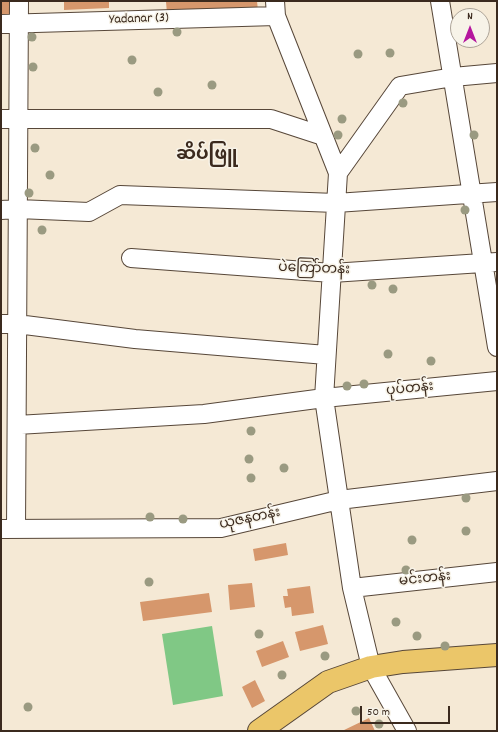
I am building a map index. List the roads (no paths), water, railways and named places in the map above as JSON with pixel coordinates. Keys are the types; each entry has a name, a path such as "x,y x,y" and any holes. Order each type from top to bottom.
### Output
{"main road":[{"path":"259,731 328,682 371,667 403,662 497,655"}],"street":[{"path":"9,529 12,417 9,324 10,24 18,1"},
{"path":"440,1 473,194 491,263 497,347"},
{"path":"276,8 338,173 324,398 352,588 371,667 407,731"},
{"name":"Yadanar (3)","path":"10,24 276,8"},
{"path":"338,173 400,86 453,77 497,74"},
{"path":"10,119 271,119 323,136"},
{"path":"9,209 89,212 120,195 336,203 497,192"},
{"name":"ပဲကြော်တန်း","path":"131,258 332,273 491,263"},
{"path":"9,324 135,339 326,355"},
{"name":"ပုပ်တန်း","path":"12,417 204,414 324,398 497,381"},
{"name":"ယုဇနတန်း","path":"9,529 221,528 339,500 497,481"},
{"name":"မင်းတန်း","path":"352,588 497,572"}],"district":[{"name":"ဆိပ်ဖြူ","path":"207,157"}]}
